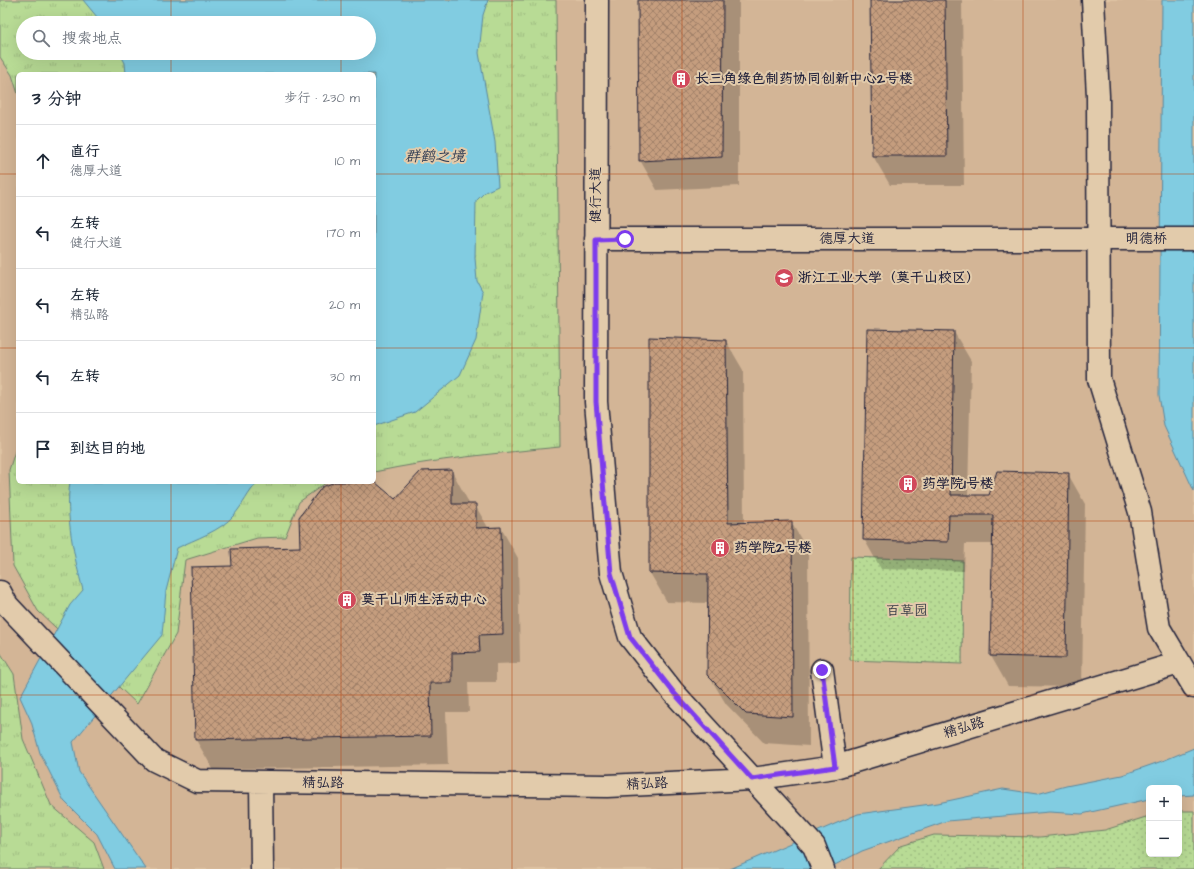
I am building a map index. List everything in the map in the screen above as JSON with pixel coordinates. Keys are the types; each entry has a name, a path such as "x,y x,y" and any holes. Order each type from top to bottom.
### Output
{"street":[{"name":"健行大道","path":"597,0 596,402 613,580 630,637 674,693 814,846 823,869"},
{"path":"1093,0 1098,96 1099,379 1140,512 1159,628 1194,687"},
{"name":"德厚大道","path":"596,240 1098,239"},
{"name":"明德桥","path":"1098,239 1194,239"},
{"name":"精弘路","path":"0,592 7,605 118,724 154,760 197,781 606,786 752,779 835,767 1180,663"},
{"path":"822,670 835,767"},
{"path":"261,782 262,869"}],"shaded area":[{"name":"浙江工业大学（莫干山校区）","path":"0,0 1194,0 1194,869 0,869"}],"green space":[{"path":"0,0 556,0 560,447 443,460 376,472 376,72 16,72 16,88 12,75 0,57"},
{"path":"16,448 16,484 324,484 299,502 285,537 257,538 185,560 176,634 137,704 38,611 13,566 9,470"},
{"name":"百草园","path":"851,557 963,561 962,664 850,660"},
{"path":"0,652 14,674 23,739 51,805 94,842 104,869 0,869"},
{"path":"1182,811 1194,811 1194,869 878,869 901,845 934,835 1040,837 1105,830 1146,817 1146,857 1182,857"}],"water":[{"name":"群鹤之境","path":"83,0 488,0 483,15 479,53 495,142 498,186 485,192 476,201 475,258 477,281 483,292 476,340 460,375 415,412 376,425 376,72 126,72 124,60 376,60 376,16 96,16"},
{"path":"1162,0 1194,0 1194,491 1164,426 1159,395"},
{"path":"70,484 256,484 229,521 215,530 177,548 166,591 162,635 73,742 79,772 146,869 115,869 97,834 64,801 40,753 31,721 20,697 70,605 83,590 71,536"},
{"path":"1194,748 1194,795 1182,796 1182,785 1146,785 1146,800 1082,814 1049,812 947,821 862,851 827,869 730,869 858,814 938,803 1003,789 1037,794 1066,786 1122,775"}],"building":[{"name":"长三角绿色制药协同创新中心2号楼","path":"638,0 723,0 722,157 639,161"},
{"path":"870,0 945,0 947,156 872,156"},
{"name":"药学院1号楼","path":"867,329 954,331 951,495 989,495 997,471 1069,473 1066,658 990,656 993,515 949,515 948,542 863,540"},
{"name":"药学院2号楼","path":"649,337 726,340 728,523 792,521 793,717 746,714 707,675 708,574 649,573"},
{"name":"莫干山师生活动中心","path":"452,470 452,504 476,504 476,528 501,527 503,634 479,635 480,652 452,653 452,683 430,683 431,736 195,740 191,567 232,566 231,549 300,547 299,517 322,487 330,484 376,483 395,499 421,471"}],"place":[{"name":"长三角绿色制药协同创新中心2号楼","path":"681,79"},
{"name":"浙江工业大学（莫干山校区）","path":"784,278"},
{"name":"药学院1号楼","path":"908,484"},
{"name":"药学院2号楼","path":"720,548"},
{"name":"莫干山师生活动中心","path":"347,600"}],"route":[{"path":"625,239 596,240 596,402 611,573 630,637 674,693 752,779 835,767 822,670"}]}
